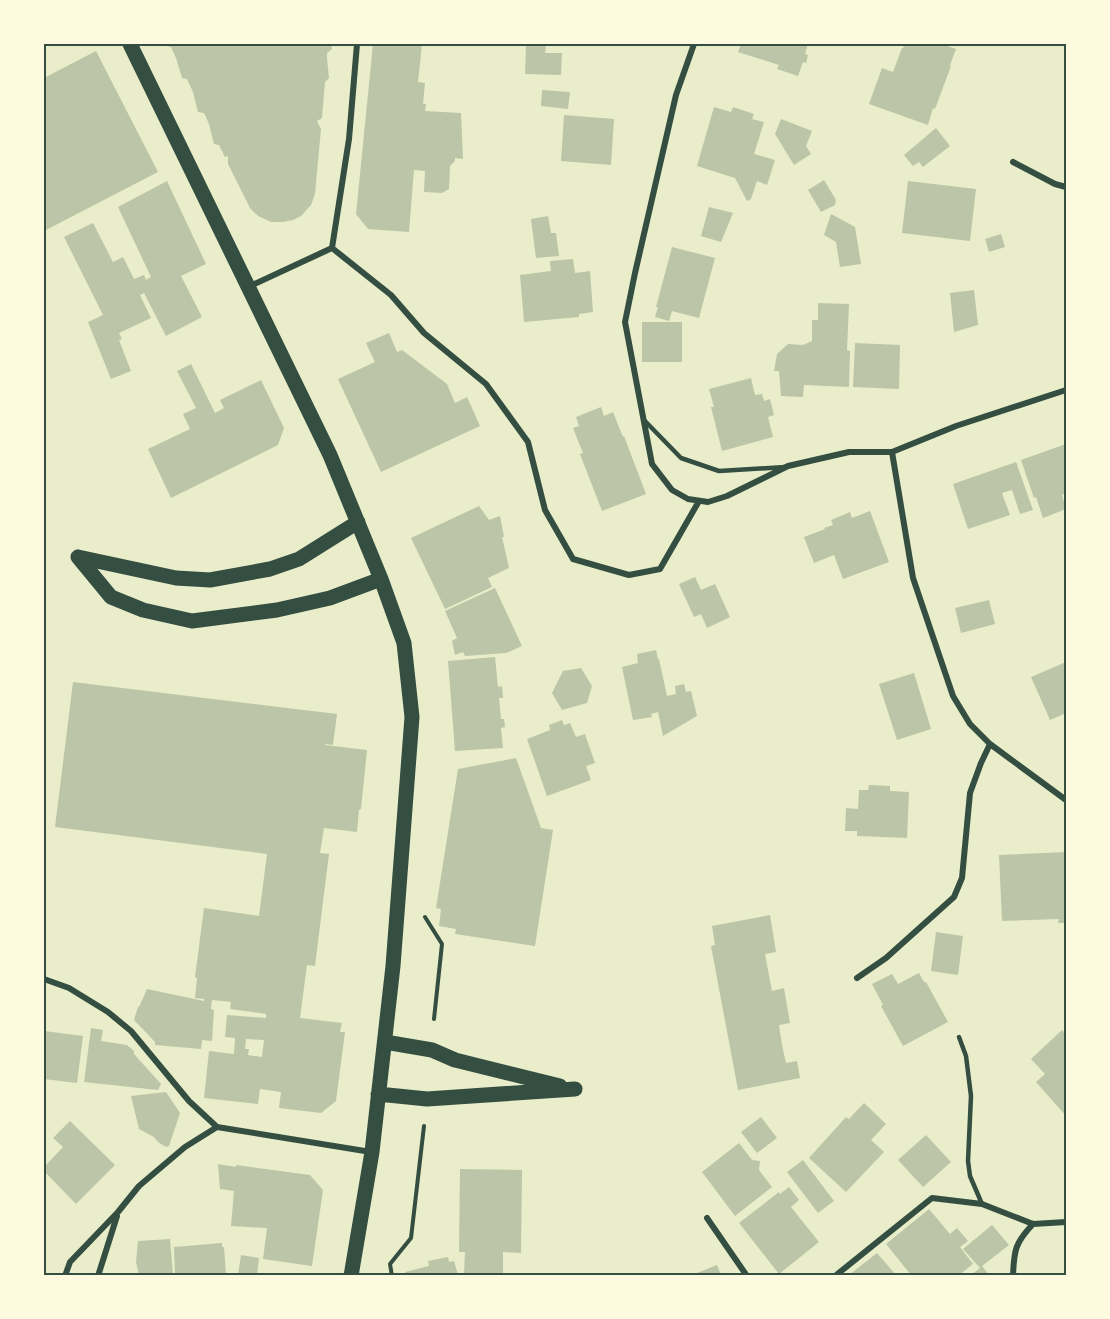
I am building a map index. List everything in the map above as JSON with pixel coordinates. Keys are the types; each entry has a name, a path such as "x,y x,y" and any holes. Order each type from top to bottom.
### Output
{"main road":[{"path":"130,44 330,455 381,579 404,643 412,717 398,908 372,1152 351,1275"},
{"path":"358,522 299,559 270,569 210,580 176,578 78,558 111,597 143,610 192,621 277,610 320,601 381,579"},
{"path":"378,1094 427,1099 575,1089 455,1060 432,1050 385,1042"}],"street":[{"path":"332,248 349,139 357,44"},
{"path":"694,44 676,95 625,322 652,464 672,490 688,499 708,502 727,496 788,466 849,452 892,452 956,426 1066,390"},
{"path":"1013,162 1055,184 1066,187"},
{"path":"248,287 332,248"},
{"path":"332,248 391,295 424,333 486,384 528,442 545,510 573,559 629,575 660,569 699,501"},
{"path":"892,452 913,578 953,696 970,724 990,744 1066,800"},
{"path":"856,978 886,958 954,897 962,878 970,793 990,744"},
{"path":"44,980 69,988 108,1012 131,1031 189,1101 217,1127 372,1152"},
{"path":"64,1275 70,1262 118,1212 139,1186 185,1147 217,1127"},
{"path":"835,1275 932,1198 982,1204 1033,1224 1066,1222"},
{"path":"98,1275 118,1212"},
{"path":"707,1218 747,1275"},
{"path":"1013,1275 1014,1253 1021,1237 1033,1224"}],"lane":[{"path":"644,420 681,458 709,468 719,471 788,466"},
{"path":"959,1037 966,1056 971,1096 968,1161 970,1176 982,1204"}],"path":[{"path":"420,910 442,944 435,1019"},
{"path":"392,1275 390,1264 411,1238 424,1122"}],"building":[{"path":"165,44 331,44 332,49 327,53 329,78 325,82 322,118 317,121 321,129 315,194 311,205 301,216 283,222 271,222 258,216 250,208 228,164 228,156 225,157 219,145 214,144 204,113 198,112 187,79 182,78 171,47"},
{"path":"373,44 422,44 418,82 425,83 423,104 426,104 425,111 461,113 463,159 455,158 450,166 449,189 442,193 424,192 425,171 414,170 409,232 368,229 356,214"},
{"path":"741,44 808,44 805,54 808,55 798,76 777,69 779,65 738,52"},
{"path":"905,44 941,44 956,49 928,125 869,104 882,68 893,72"},
{"path":"526,45 546,45 545,53 562,53 561,75 525,74"},
{"path":"96,51 158,172 44,231 44,78"},
{"path":"542,90 570,92 568,109 541,106"},
{"path":"714,107 731,112 733,107 754,114 752,119 764,122 754,154 775,160 767,185 757,181 751,199 747,201 735,178 697,166"},
{"path":"564,115 614,119 611,165 561,161"},
{"path":"781,119 812,131 806,146 811,154 794,165 775,134"},
{"path":"936,128 950,146 923,167 919,162 913,166 904,155"},
{"path":"824,180 836,200 835,205 821,212 808,190"},
{"path":"167,181 206,264 181,276 202,317 166,336 144,293 140,295 151,318 119,333 122,339 119,340 131,371 111,379 88,322 103,315 64,237 93,223 113,262 123,257 134,279 144,275 146,280 151,277 118,207"},
{"path":"908,181 976,189 970,241 902,233"},
{"path":"709,207 733,213 721,242 701,236"},
{"path":"831,214 855,227 861,264 840,267 836,242 824,235"},
{"path":"548,216 551,233 556,233 559,256 536,258 531,219"},
{"path":"1001,234 1005,247 989,252 985,239"},
{"path":"672,247 715,258 699,318 672,311 669,321 655,317"},
{"path":"573,259 575,273 590,271 593,312 579,314 579,317 524,322 520,275 551,271 550,261"},
{"path":"974,290 978,325 954,332 950,293"},
{"path":"818,303 849,304 847,350 850,351 849,387 804,385 803,397 781,396 779,371 774,371 777,354 788,344 803,345 812,341 812,320 818,320"},
{"path":"642,322 682,322 682,362 642,362"},
{"path":"389,333 397,352 402,350 447,384 455,403 467,397 480,426 381,472 338,379 375,362 366,343"},
{"path":"855,343 900,345 899,389 853,387"},
{"path":"191,364 215,413 224,408 220,400 261,380 284,428 278,445 171,498 148,449 190,429 183,414 196,408 177,371"},
{"path":"751,378 755,395 762,394 764,401 770,399 774,415 768,417 773,437 722,451 709,389"},
{"path":"601,407 604,416 613,412 646,494 602,511 580,454 583,453 573,428 579,426 576,417"},
{"path":"1066,444 1066,493 1062,495 1066,509 1043,518 1021,460"},
{"path":"1016,462 1033,510 1020,514 1012,490 1002,493 1010,515 968,529 953,484"},
{"path":"479,506 489,520 500,516 509,568 488,578 492,587 445,609 411,538"},
{"path":"870,511 889,562 843,579 834,555 814,563 804,537 833,525 831,520 850,512 852,518"},
{"path":"695,577 701,590 715,584 730,617 707,628 701,614 694,617 679,584"},
{"path":"495,588 522,646 506,653 465,656 463,652 455,655 452,641 457,638 445,611"},
{"path":"989,600 995,624 961,633 955,608"},
{"path":"656,650 667,696 676,694 675,686 684,684 686,692 691,691 697,716 663,736 658,712 651,714 652,717 633,720 622,667 638,663 637,654"},
{"path":"495,657 498,687 502,686 503,698 499,698 501,719 504,719 505,727 501,728 503,748 455,751 448,661"},
{"path":"1066,662 1066,713 1050,720 1031,677"},
{"path":"581,668 592,686 587,703 562,710 552,693 563,671"},
{"path":"914,673 931,729 897,740 879,684"},
{"path":"73,682 337,714 333,745 325,745 367,750 361,809 357,832 324,828 320,853 329,854 315,966 307,965 300,1018 342,1023 340,1032 345,1032 336,1101 321,1113 279,1108 281,1092 260,1089 258,1104 204,1098 209,1051 234,1054 235,1038 225,1037 227,1015 266,1018 266,1014 230,1009 231,1002 212,1000 211,1009 214,1010 212,1041 202,1040 201,1049 155,1045 155,1042 134,1020 147,989 204,1001 204,999 195,998 197,978 195,977 204,908 259,916 267,854 55,827","holes":["246,1039 264,1040 262,1057 248,1055 249,1049 245,1049"]},
{"path":"562,720 564,725 570,723 576,737 585,734 595,763 586,766 591,780 547,796 527,739 550,730 549,725"},
{"path":"516,758 541,828 553,830 535,946 455,934 456,929 439,926 441,909 436,908 458,769"},
{"path":"869,785 890,786 890,791 909,792 907,838 857,836 857,831 845,831 846,808 858,809 859,790 868,790"},
{"path":"1066,852 1066,923 1058,923 1059,919 1002,921 999,855"},
{"path":"770,915 776,952 765,954 772,991 784,988 790,1023 779,1025 786,1063 797,1061 800,1078 738,1090 711,946 715,945 712,926"},
{"path":"936,932 963,936 958,975 931,971"},
{"path":"919,973 948,1022 903,1046 872,984 892,974 898,984"},
{"path":"91,1028 103,1030 101,1041 127,1045 134,1051 134,1054 161,1084 158,1090 84,1082"},
{"path":"1062,1030 1066,1035 1066,1116 1036,1082 1045,1074 1031,1059"},
{"path":"44,1031 83,1036 77,1083 44,1079"},
{"path":"166,1092 180,1113 169,1146 166,1147 139,1129 131,1096"},
{"path":"864,1103 886,1124 871,1140 884,1152 846,1192 809,1158 846,1117 849,1119"},
{"path":"761,1117 777,1138 757,1153 741,1132"},
{"path":"70,1121 115,1165 76,1204 44,1171 44,1167 63,1147 53,1138"},
{"path":"926,1135 951,1162 923,1187 898,1160"},
{"path":"739,1143 752,1160 760,1161 759,1170 772,1187 735,1216 702,1172"},
{"path":"803,1160 834,1201 818,1213 787,1172"},
{"path":"218,1164 310,1175 323,1190 312,1266 263,1259 267,1228 231,1226 234,1191 220,1189"},
{"path":"460,1169 522,1170 521,1253 503,1252 503,1274 464,1274 465,1252 459,1252"},
{"path":"789,1187 799,1200 791,1207 819,1242 779,1274 739,1223"},
{"path":"929,1209 950,1234 957,1228 968,1241 960,1247 973,1264 959,1275 911,1275 886,1244"},
{"path":"992,1225 1009,1245 982,1266 989,1275 971,1275 980,1268 963,1249"},
{"path":"170,1239 173,1275 139,1275 136,1262 138,1241"},
{"path":"222,1243 226,1275 175,1275 174,1247"},
{"path":"877,1253 896,1275 849,1275"},
{"path":"241,1255 259,1258 257,1275 238,1275"},
{"path":"448,1257 449,1262 454,1261 458,1275 406,1275 405,1272 429,1266 428,1261"},
{"path":"717,1265 721,1275 692,1275"}]}
